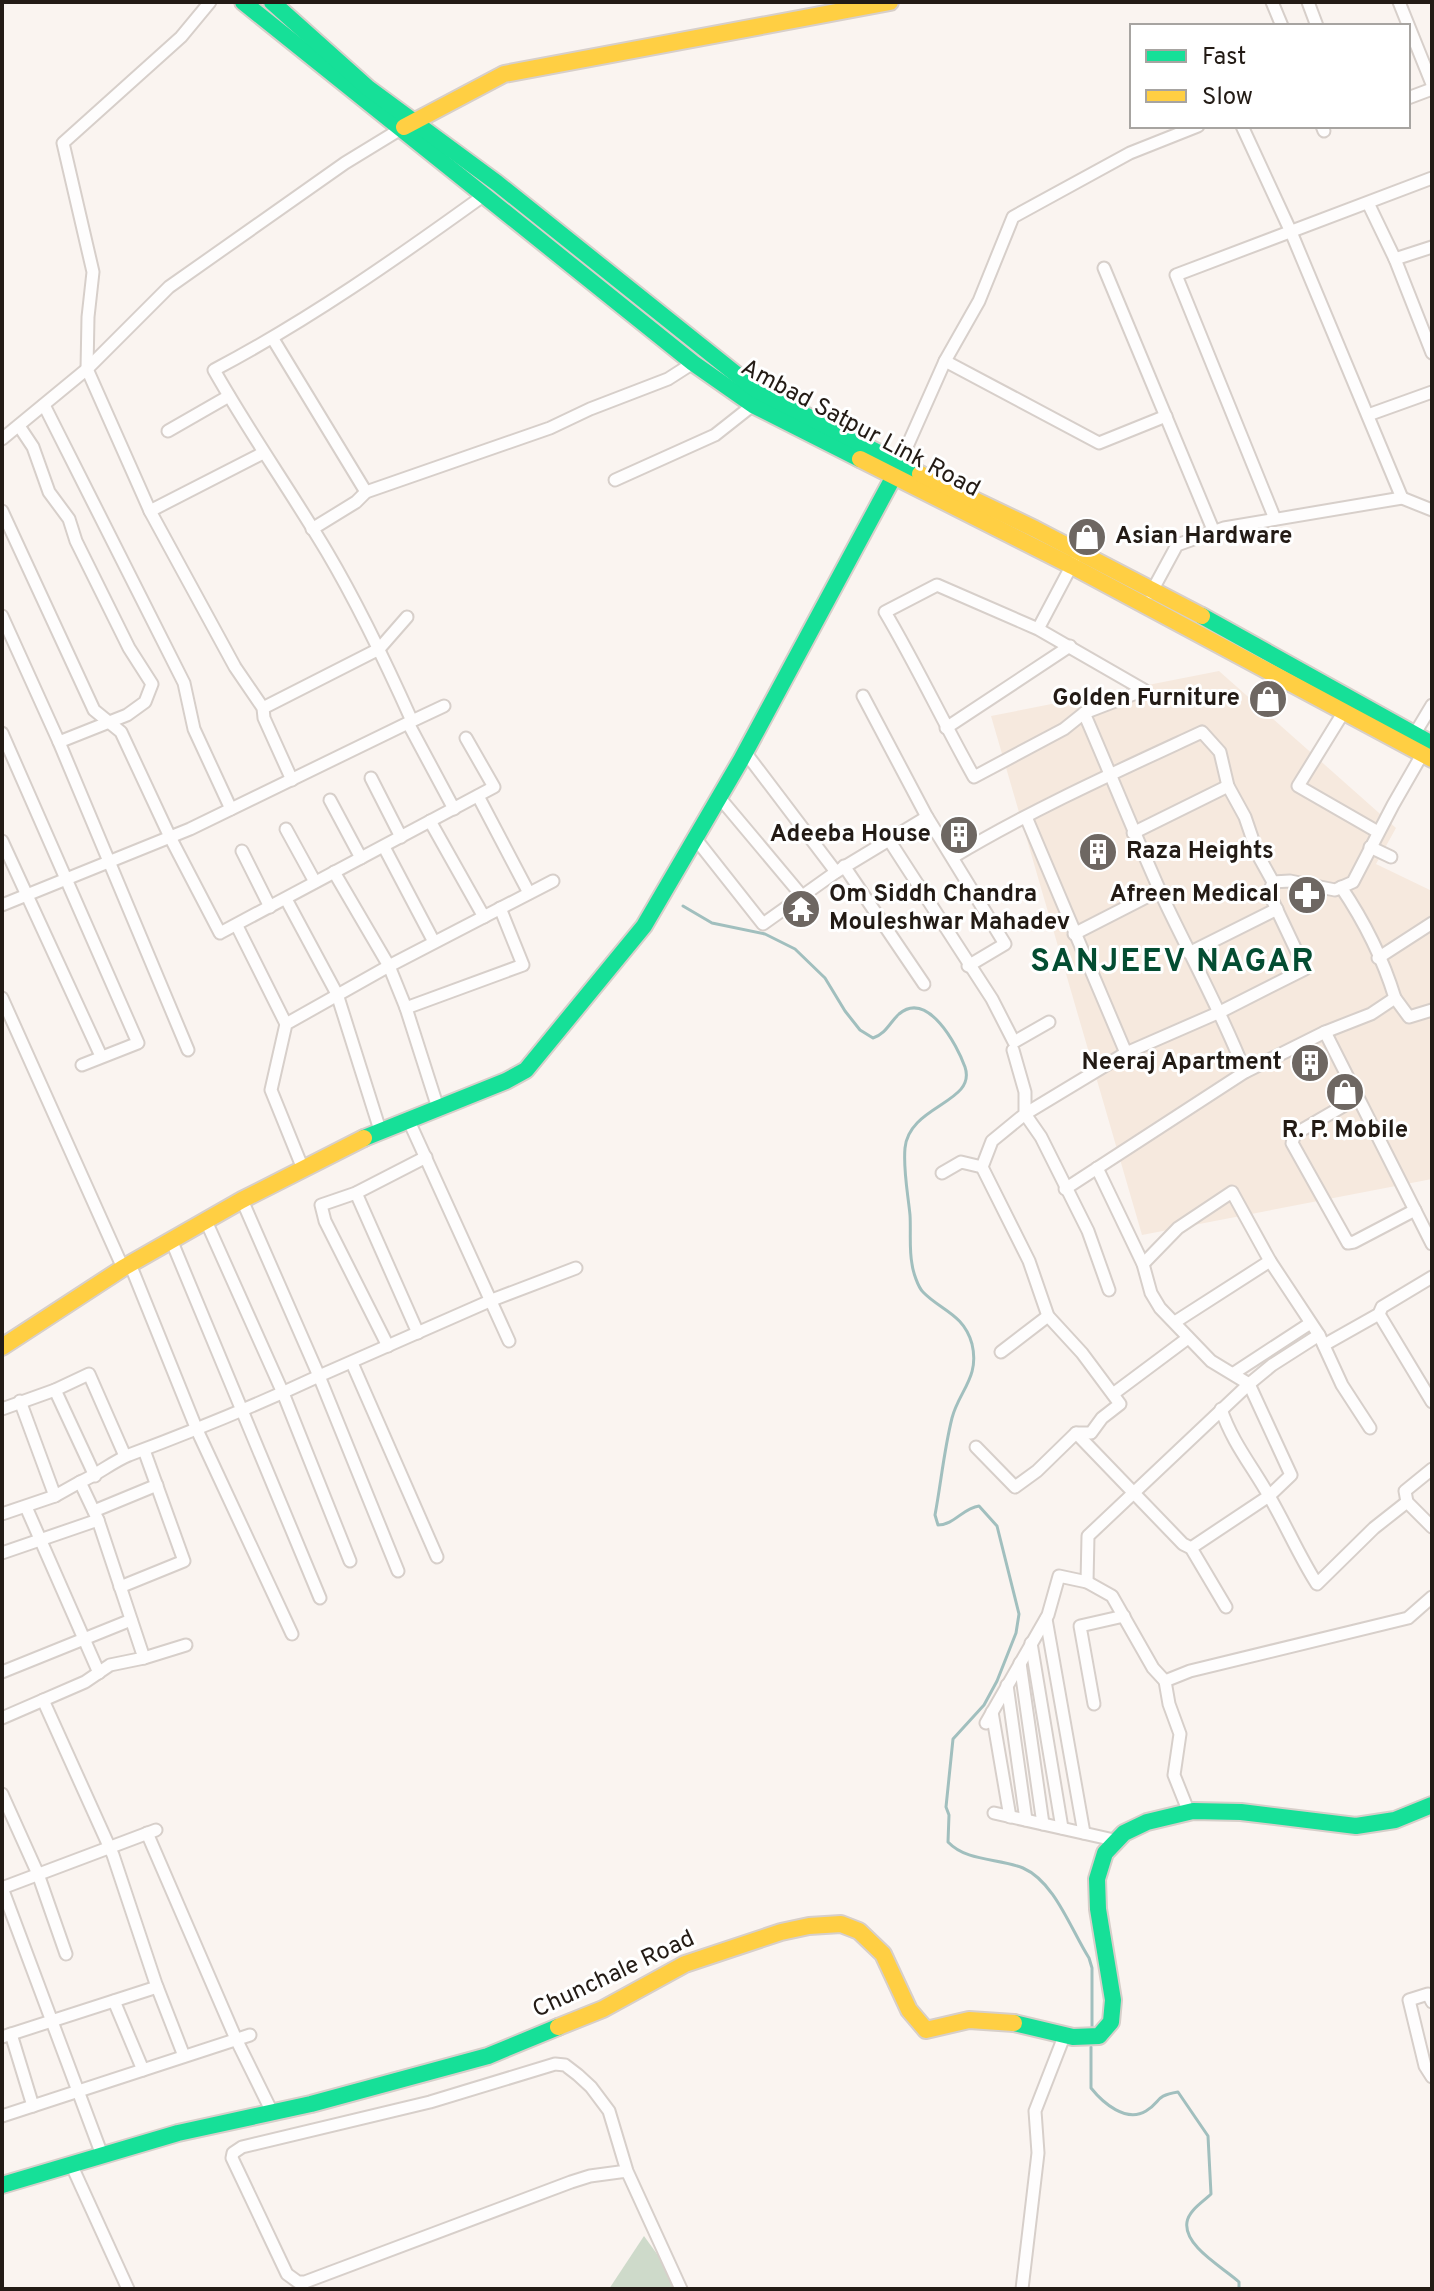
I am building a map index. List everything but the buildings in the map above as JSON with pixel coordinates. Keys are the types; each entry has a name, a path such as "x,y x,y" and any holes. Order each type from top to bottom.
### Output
{"main road":[{"name":"Ambad Satpur Link Road","path":"243,2 406,126 497,183 756,390 897,470"},
{"name":"Ambad Satpur Link Road","path":"272,2 483,196 693,363 753,405 897,470 1076,559 1148,597 1343,713 1429,750"},
{"path":"406,126 504,74 890,2"},
{"path":"2,1347 126,1266 242,1200 380,1130 506,1081 526,1070 644,926 745,752 897,470"},
{"name":"Ambad Satpur Link Road","path":"1148,597 1257,644 1414,735 1429,750"},
{"path":"1114,1840 1140,1826 1188,1810 1247,1811 1355,1826 1399,1819 1432,1805"},
{"name":"Chunchale Road","path":"2,2185 206,2126 419,2076 488,2056 615,2004 685,1964 781,1932 824,1924 850,1927 870,1939 883,1954 915,2019 926,2030 973,2020 1023,2025 1084,2038 1098,2037 1111,2022 1113,1997 1101,1934 1097,1887 1102,1861 1114,1840"}],"street":[{"path":"210,2 181,37 63,143 93,272 87,369 150,511 235,667 263,708 264,718 292,780"},
{"path":"1272,2 1281,24"},
{"path":"1308,2 1316,24"},
{"path":"1399,2 1408,24"},
{"path":"1410,30 1432,87 1410,97"},
{"path":"2,439 87,369 169,287 345,163 406,126"},
{"path":"897,470 945,361 979,301 1013,217 1130,153 1193,128"},
{"path":"1243,128 1291,232 1402,498"},
{"path":"1275,519 1176,275 1432,178"},
{"path":"454,809 410,722 379,649 326,551 214,370 273,339 483,196"},
{"path":"1368,203 1395,259 1432,353"},
{"path":"1395,259 1432,247"},
{"path":"1104,268 1214,532"},
{"path":"273,339 366,492"},
{"path":"945,361 1099,443 1166,416"},
{"path":"312,529 356,502 366,492 550,428 668,379 693,363"},
{"path":"1368,415 1432,392"},
{"path":"168,431 229,396"},
{"path":"44,405 184,683 194,729 231,809"},
{"path":"615,480 715,435 753,405"},
{"path":"19,426 33,447 49,492 69,519 76,541 129,648 152,684 145,702 127,715 59,742"},
{"path":"150,511 263,453"},
{"path":"1148,597 1177,545 1214,532 1402,498 1432,510"},
{"path":"2,511 94,710 121,732 170,837 220,933 494,787 466,738"},
{"path":"1038,629 1076,559"},
{"path":"937,585 1038,629 1144,690 1084,713 1064,729 974,777 946,728 925,681 885,612 937,585"},
{"path":"2,616 59,742 188,1050"},
{"path":"263,708 379,649 407,617"},
{"path":"946,728 1070,646"},
{"path":"863,696 927,817 1005,944 968,966"},
{"path":"1414,735 1432,705"},
{"path":"2,905 170,837 444,706"},
{"path":"1084,713 1133,833 1220,1012 1245,1072"},
{"path":"1343,713 1298,786 1378,832"},
{"path":"953,857 1110,774 1202,732 1220,752 1228,786 1273,882 1269,893 1305,969 1220,1012 1126,1053 1025,1114 992,1141 982,1167 1029,1261 1048,1316 1073,1342 1120,1404 1102,1418 1091,1433 1076,1433 1037,1471 1015,1487 976,1447"},
{"path":"2,733 138,1043 82,1065"},
{"path":"1273,882 1290,881 1335,890 1353,882 1378,832 1429,750"},
{"path":"745,752 840,869 924,984"},
{"path":"371,778 401,837"},
{"path":"1133,833 1228,786"},
{"path":"478,796 529,893"},
{"path":"719,797 802,896"},
{"path":"330,800 361,858"},
{"path":"695,838 763,924 840,869 927,817"},
{"path":"1026,817 1126,1053"},
{"path":"430,821 484,917"},
{"path":"286,829 315,882"},
{"path":"889,840 992,999 1014,1042 1049,1022"},
{"path":"2,841 101,1056"},
{"path":"384,847 434,942"},
{"path":"1370,847 1391,857"},
{"path":"242,851 270,907"},
{"path":"334,872 389,966 438,1108"},
{"path":"286,1024 389,966 553,881"},
{"path":"1341,887 1360,915 1388,974 1395,998 1409,1017 1432,1010"},
{"path":"1074,934 1160,890"},
{"path":"286,899 337,994 380,1130"},
{"path":"406,1008 523,965 500,908"},
{"path":"1189,953 1277,909"},
{"path":"1378,958 1432,923"},
{"path":"237,926 286,1024 271,1090 303,1169"},
{"path":"2,998 292,1634"},
{"path":"1065,1189 1245,1072 1325,1032 1371,1014 1395,998"},
{"path":"1325,1032 1432,1244"},
{"path":"1013,1050 1025,1092 1025,1114 1041,1137 1088,1231 1109,1290"},
{"path":"1357,1098 1295,1134 1292,1143 1348,1243 1415,1210"},
{"path":"408,1119 509,1341"},
{"path":"388,1346 325,1221 321,1205 356,1193 426,1157"},
{"path":"942,1173 961,1162 982,1167"},
{"path":"1097,1168 1143,1264 1151,1293 1160,1308 1211,1361 1249,1384 1291,1475 1269,1496 1191,1548"},
{"path":"1143,1264 1178,1228 1232,1192 1270,1261 1321,1340 1342,1385 1370,1428"},
{"path":"356,1193 418,1333"},
{"path":"242,1200 319,1376 398,1571"},
{"path":"206,1221 283,1393 350,1561"},
{"path":"172,1242 320,1598"},
{"path":"1175,1322 1270,1261"},
{"path":"2,1514 55,1496 95,1476 125,1456 197,1430 492,1300 576,1268"},
{"path":"1087,1582 1088,1536 1249,1384 1272,1365 1379,1314 1382,1307 1432,1277"},
{"path":"1379,1314 1432,1402"},
{"path":"1001,1352 1048,1316"},
{"path":"1234,1373 1309,1324"},
{"path":"1113,1394 1188,1338"},
{"path":"352,1363 437,1557"},
{"path":"2,1409 89,1374 125,1456"},
{"path":"55,1390 95,1476"},
{"path":"20,1401 55,1496"},
{"path":"1221,1409 1234,1441 1269,1496 1317,1584 1374,1528 1407,1502"},
{"path":"1076,1433 1183,1544 1191,1548 1226,1607"},
{"path":"120,1587 184,1561 144,1450"},
{"path":"1432,1469 1405,1491 1407,1502 1432,1527"},
{"path":"80,1482 96,1515 144,1658"},
{"path":"2,1553 96,1515 157,1485"},
{"path":"26,1507 99,1673"},
{"path":"986,1723 1046,1619 1059,1576 1087,1582 1112,1596 1153,1668 1165,1681 1169,1704 1180,1734 1174,1775 1188,1810"},
{"path":"1165,1681 1190,1671 1408,1618 1432,1597"},
{"path":"1094,1704 1080,1626 1124,1616"},
{"path":"1046,1619 1084,1833"},
{"path":"2,1672 131,1620"},
{"path":"1031,1643 1062,1828"},
{"path":"2,1718 85,1682 110,1665 186,1645"},
{"path":"1020,1663 1043,1824"},
{"path":"1007,1684 1026,1820"},
{"path":"43,1700 109,1847 184,2056"},
{"path":"992,1711 1010,1817"},
{"path":"2,1794 38,1874 66,1954"},
{"path":"994,1813 1114,1840"},
{"path":"102,2155 2,1888 152,1831 236,2039 272,2112"},
{"path":"33,2106 7,2035 157,1987"},
{"path":"1431,1996 1409,2000 1425,2066 1432,2077"},
{"path":"114,2001 143,2070"},
{"path":"1022,2289 1038,2153 1035,2111 1065,2034"},
{"path":"2,2116 250,2035"},
{"path":"627,2171 571,2182 305,2282 298,2282 287,2274 232,2158 233,2153 242,2147 430,2102 555,2064 565,2065 601,2099 615,2126 627,2171 681,2289"},
{"path":"71,2164 128,2289"}],"shaded area":[{"path":"1219,671 1396,828 1376,864 1432,891 1432,1179 1142,1235 991,716"}],"green space":[{"path":"644,2236 670,2272 674,2289 609,2289"}],"waterway":[{"path":"683,906 712,923 765,934 795,949 825,978 860,1030 873,1038 910,1008 931,1014 948,1034 965,1067 966,1079 961,1089 918,1122 909,1134 905,1148 915,1275 923,1292 963,1326 974,1356 971,1375 952,1418 935,1515 938,1525 944,1524 979,1506 997,1526 1019,1614 1016,1633 997,1681 984,1705 953,1739 946,1807 949,1815 948,1842 964,1853 1023,1868 1053,1895 1092,1968 1092,2029"},
{"path":"1091,2047 1091,2088 1108,2105 1123,2113 1138,2114 1162,2097 1178,2092 1208,2136 1211,2194 1190,2214 1187,2231 1206,2256 1239,2282 1239,2289"}],"traffic: fast":[{"path":"243,2 693,363 753,405 860,459"},
{"path":"272,2 368,88 497,183 756,390 920,474"},
{"path":"364,1138 506,1081 526,1070 644,926 741,760 894,476"},
{"path":"1202,616 1432,744"},
{"path":"1014,2023 1073,2037 1099,2036 1111,2022 1113,2000 1098,1909 1097,1879 1105,1853 1124,1833 1147,1822 1193,1811 1241,1812 1356,1826 1395,1820 1432,1805"},
{"path":"2,2185 178,2133 311,2104 488,2056 558,2027"}],"traffic: slow":[{"path":"404,127 504,74 890,2"},
{"path":"860,459 1072,566 1432,759"},
{"path":"920,474 1035,529 1202,616"},
{"path":"2,1347 123,1268 242,1200 364,1138"},
{"path":"558,2027 603,2009 685,1964 781,1932 841,1924 859,1931 883,1954 909,2010 926,2030 969,2020 1014,2023"}],"place":[{"name":"Asian Hardware","path":"1087,537"},
{"name":"Golden Furniture","path":"1268,699"},
{"name":"Adeeba House","path":"959,835"},
{"name":"Raza Heights","path":"1098,852"},
{"name":"Afreen Medical","path":"1307,895"},
{"name":"Om Siddh Chandra Mouleshwar Mahadev","path":"801,909"},
{"name":"Neeraj Apartment","path":"1310,1063"},
{"name":"R. P. Mobile","path":"1345,1092"}],"district":[{"name":"SANJEEV NAGAR","path":"1173,963"}]}
